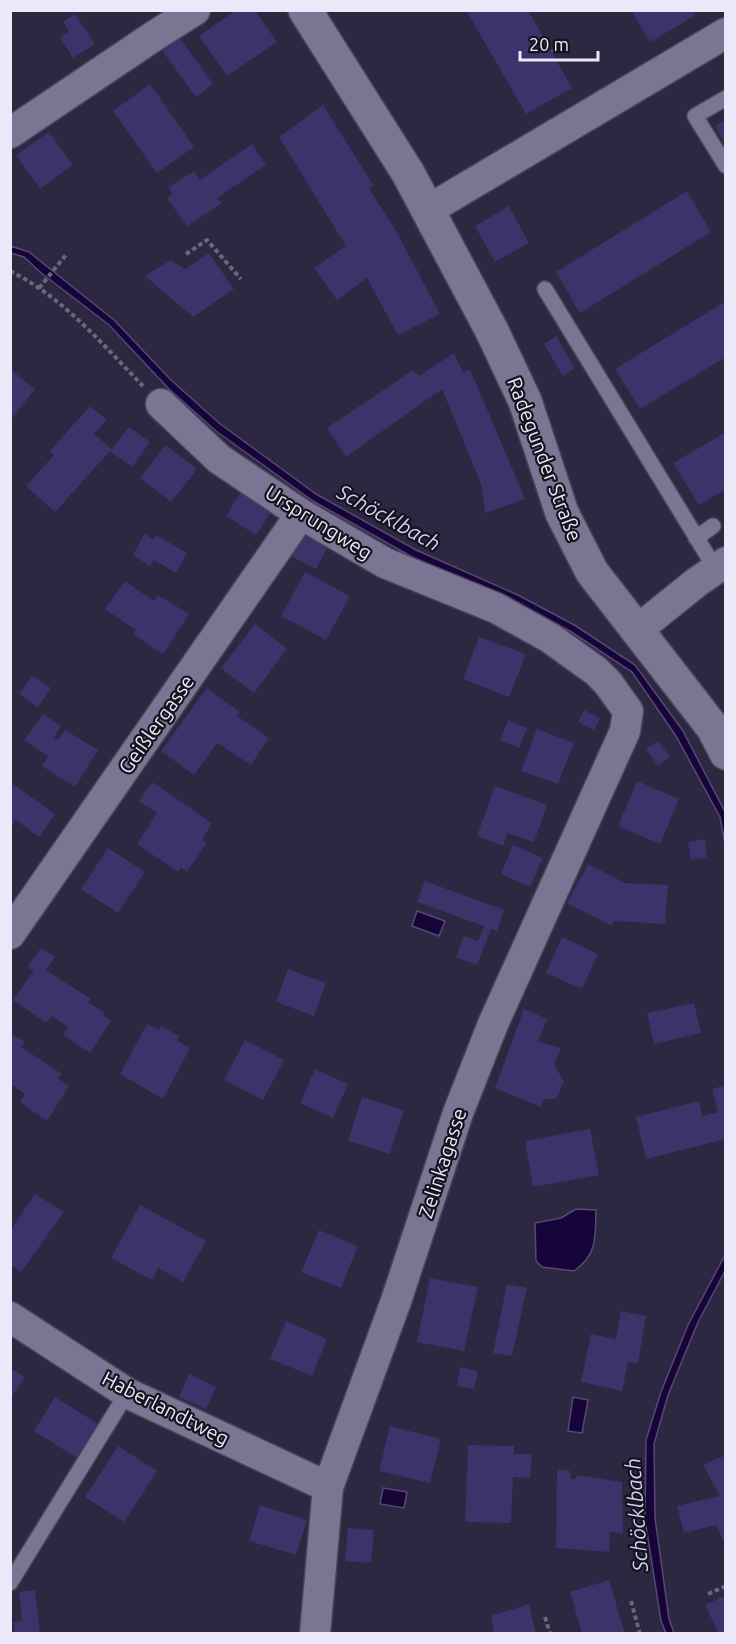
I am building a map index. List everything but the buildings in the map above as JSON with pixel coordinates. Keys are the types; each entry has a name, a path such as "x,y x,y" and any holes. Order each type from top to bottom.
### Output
{"main road":[{"name":"Radegunder Straße","path":"305,10 408,173 492,331 525,401 562,513 592,572 713,728 726,753"}],"street":[{"path":"10,133 195,10"},
{"path":"428,210 726,33"},
{"name":"Ursprungweg","path":"161,404 219,459 301,514 385,562 496,608 550,638 596,671 608,683 628,711"},
{"name":"Geißlergasse","path":"10,934 301,514"},
{"path":"636,631 720,565"},
{"name":"Zelinkagasse","path":"315,1634 328,1487 396,1301 458,1113 493,1024 625,731 628,711"},
{"name":"Haberlandtweg","path":"10,1317 127,1393 328,1487"}],"lane":[{"path":"726,98 695,116 726,166"},
{"path":"545,289 696,538 720,565"},
{"path":"696,538 713,526"},
{"path":"10,1583 127,1393"}],"path":[{"path":"552,52 571,41"},
{"path":"186,254 207,240 241,279"},
{"path":"41,286 66,255"},
{"path":"10,271 41,286 80,321 161,404"},
{"path":"708,1594 726,1586"},
{"path":"631,1601 640,1634"},
{"path":"545,1617 550,1634"}],"shaded area":[{"name":"Schöcklbach","path":"11,246 29,252 114,320 171,380 219,423 316,494 416,550 518,595 576,626 635,665 683,731 725,812 725,844 720,817 676,736 632,672 570,631 515,602 414,558 313,501 216,431 168,388 109,325 24,257 11,253"},
{"path":"417,911 445,921 439,936 412,926"},
{"path":"576,1209 596,1210 594,1244 587,1258 574,1271 542,1267 536,1261 535,1223 561,1218"},
{"name":"Schöcklbach","path":"725,1255 725,1271 698,1322 668,1395 654,1444 655,1518 669,1619 674,1633 666,1633 661,1621 645,1519 646,1440 661,1392 688,1325"},
{"path":"573,1397 588,1400 582,1433 568,1431"},
{"path":"383,1488 407,1492 404,1508 380,1504"}]}
